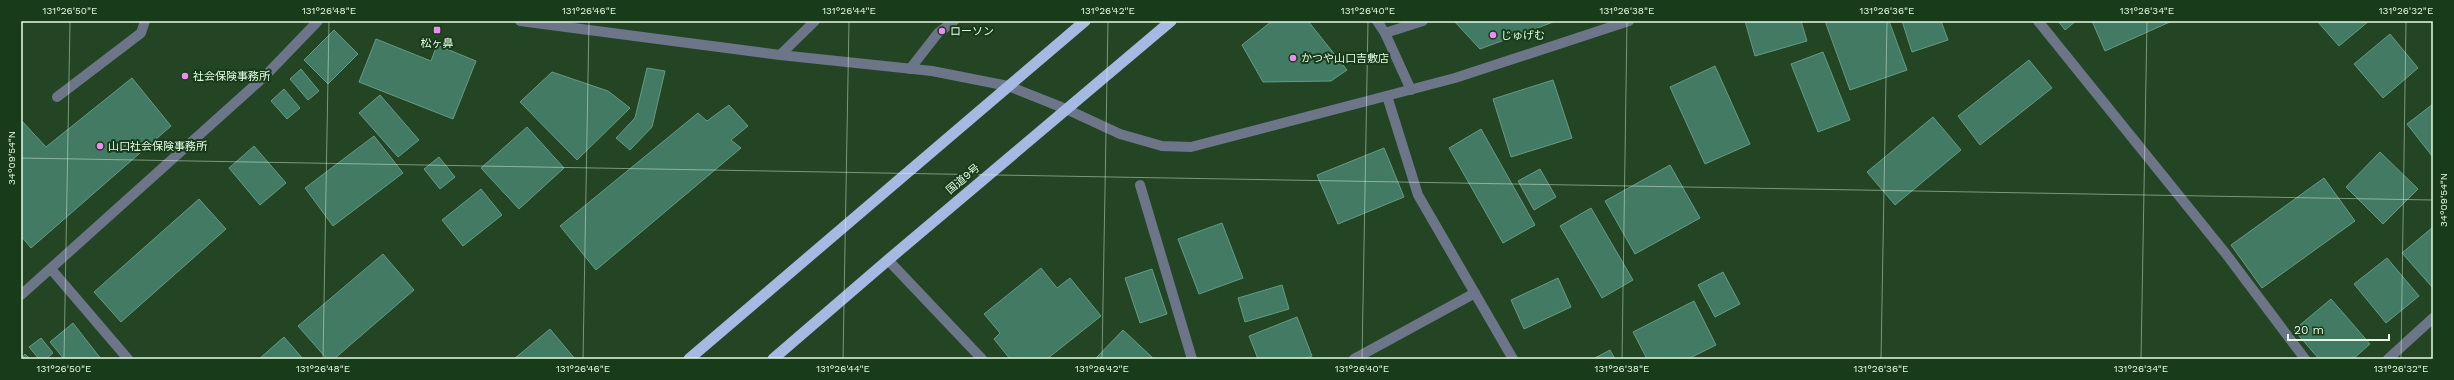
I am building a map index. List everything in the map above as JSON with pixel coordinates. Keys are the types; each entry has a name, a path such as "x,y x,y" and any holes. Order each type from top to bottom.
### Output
{"highway":[{"path":"689,359 1085,21"},
{"name":"国道9号","path":"773,359 1171,21"}],"street":[{"path":"57,97 142,33 145,21"},
{"path":"21,295 265,76 318,21"},
{"path":"520,21 780,55 910,69 1008,86 1066,109 1120,134 1162,146 1191,147 1455,78 1629,21"},
{"path":"780,55 815,21"},
{"path":"910,69 938,33 954,21"},
{"path":"1377,21 1385,33 1411,90"},
{"path":"1385,33 1423,21"},
{"path":"2038,21 2226,254 2305,359"},
{"path":"1387,96 1418,195 1513,359"},
{"path":"1140,185 1192,359"},
{"path":"888,260 982,359"},
{"path":"51,269 128,359"},
{"path":"1354,359 1475,293"},
{"path":"2388,359 2433,318"}],"building":[{"name":"かつや山口吉敷店","path":"1272,21 1308,21 1347,70 1331,81 1263,82 1242,45"},
{"name":"じゅげむ","path":"1454,21 1556,21 1480,49"},
{"path":"1745,21 1801,21 1807,41 1755,56"},
{"path":"1825,21 1889,21 1907,70 1850,90"},
{"path":"1902,21 1941,21 1948,40 1912,52"},
{"path":"2058,21 2076,21 2065,30"},
{"path":"2092,21 2172,21 2105,51"},
{"path":"2317,21 2369,21 2339,46"},
{"path":"334,30 358,54 328,84 304,60"},
{"path":"2390,34 2418,68 2383,98 2354,64"},
{"path":"376,39 431,61 437,45 476,61 453,119 359,82"},
{"path":"1823,52 1850,120 1818,132 1791,64"},
{"path":"2029,60 2052,88 1980,145 1958,116"},
{"path":"1715,66 1750,144 1705,164 1670,87"},
{"path":"647,68 665,71 652,127 630,150 616,138 635,118"},
{"path":"301,69 319,91 308,100 290,79"},
{"path":"552,72 608,91 630,108 577,160 520,102"},
{"path":"132,78 171,126 31,248 21,236 21,120 46,147"},
{"path":"1553,80 1572,138 1511,157 1493,99"},
{"path":"284,89 300,108 287,119 271,101"},
{"path":"380,95 419,140 398,157 359,113"},
{"path":"2433,104 2433,155 2432,156 2407,124"},
{"path":"729,105 748,126 731,140 741,148 596,270 560,226 698,113 707,121"},
{"path":"1933,117 1961,150 1895,205 1867,172"},
{"path":"527,127 564,168 519,209 481,168"},
{"path":"1481,129 1535,225 1503,243 1449,148"},
{"path":"374,136 403,173 333,226 305,188"},
{"path":"254,146 286,183 260,205 229,168"},
{"path":"1384,148 1404,197 1338,224 1317,175"},
{"path":"2380,152 2418,189 2383,224 2346,187"},
{"path":"439,157 455,177 440,189 424,169"},
{"path":"1670,165 1700,218 1635,254 1605,201"},
{"path":"1540,169 1556,197 1534,210 1518,181"},
{"path":"2324,178 2355,221 2262,288 2231,245"},
{"path":"481,189 502,215 463,246 442,220"},
{"path":"199,199 226,229 121,322 94,292"},
{"path":"1591,208 1633,280 1602,298 1560,226"},
{"path":"1222,223 1243,278 1199,294 1178,239"},
{"path":"2433,227 2433,286 2432,287 2402,253"},
{"path":"383,254 414,290 334,359 327,359 298,326"},
{"path":"2387,258 2419,296 2386,323 2354,284"},
{"path":"1041,268 1057,288 1070,278 1101,316 1047,359 1010,359 994,339 1000,333 984,314"},
{"path":"1152,269 1167,314 1140,323 1125,278"},
{"path":"1723,272 1740,304 1715,317 1698,285"},
{"path":"1558,278 1571,307 1524,329 1511,300"},
{"path":"1282,285 1289,309 1245,322 1238,298"},
{"path":"2331,299 2370,344 2353,359 2319,359 2294,330"},
{"path":"1694,301 1716,345 1688,359 1647,359 1633,332"},
{"path":"1297,317 1312,356 1303,359 1258,359 1249,336"},
{"path":"73,323 101,359 64,359 50,342"},
{"path":"550,329 575,359 514,359"},
{"path":"1123,330 1154,359 1095,359"},
{"path":"284,337 303,359 259,359"},
{"path":"41,338 53,353 46,359 39,359 29,347"},
{"path":"1610,350 1615,359 1593,359"},
{"path":"25,354 30,359 21,359"}],"place":[{"name":"松ヶ鼻","path":"437,30"},
{"name":"ローソン","path":"942,31"},
{"name":"じゅげむ","path":"1493,35"},
{"name":"かつや山口吉敷店","path":"1293,58"},
{"name":"社会保険事務所","path":"185,76"},
{"name":"山口社会保険事務所","path":"100,146"}]}
